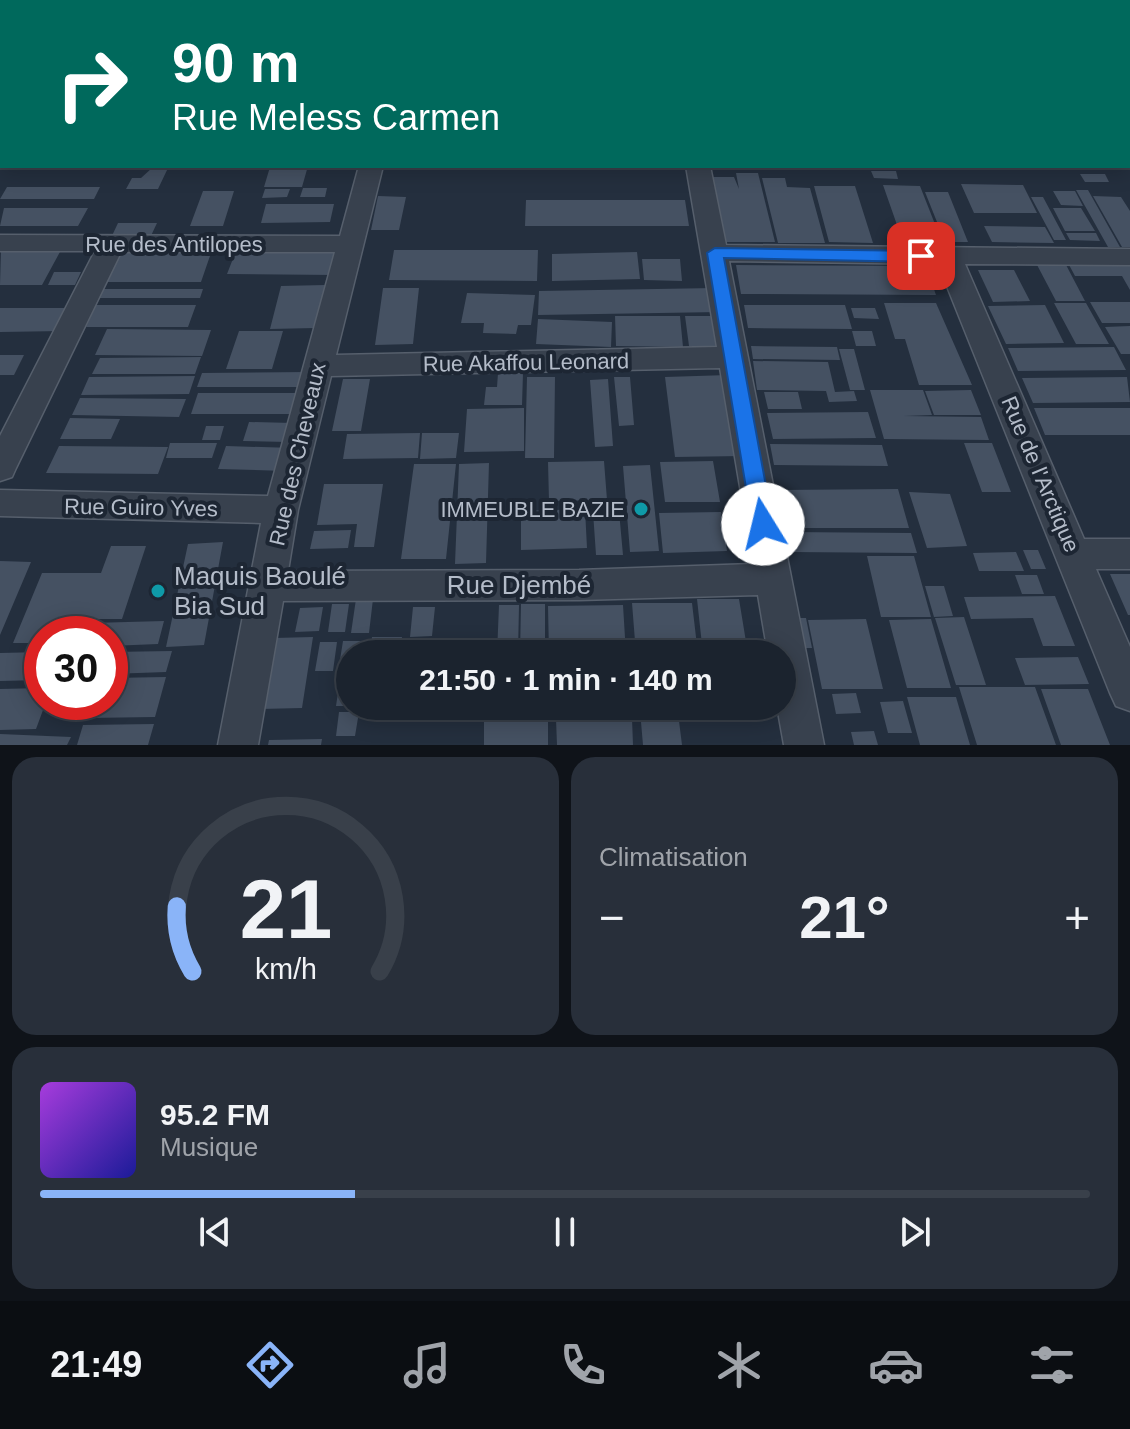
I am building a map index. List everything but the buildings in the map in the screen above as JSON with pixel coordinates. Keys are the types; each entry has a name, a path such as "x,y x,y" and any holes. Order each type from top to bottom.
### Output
{"street":[{"name":"Rue des Cheveaux","path":"238,745 281,510 348,244 370,168"},
{"path":"698,168 804,745"},
{"name":"Rue des Antilopes","path":"0,243 348,244"},
{"path":"0,468 111,245"},
{"path":"715,253 1130,257"},
{"name":"Rue de l'Arctique","path":"949,257 1075,554 1130,693"},
{"name":"Rue Akaffou Leonard","path":"318,366 735,357"},
{"name":"Rue Guiro Yves","path":"0,503 281,510"},
{"path":"1075,554 1130,554"},
{"name":"Rue Djembé","path":"267,586 579,585 772,579"}],"place":[{"name":"IMMEUBLE BAZIE","path":"641,509"},
{"name":"Maquis Baoulé Bia Sud","path":"158,591"}],"route":[{"path":"763,524 715,253 921,256"}]}
